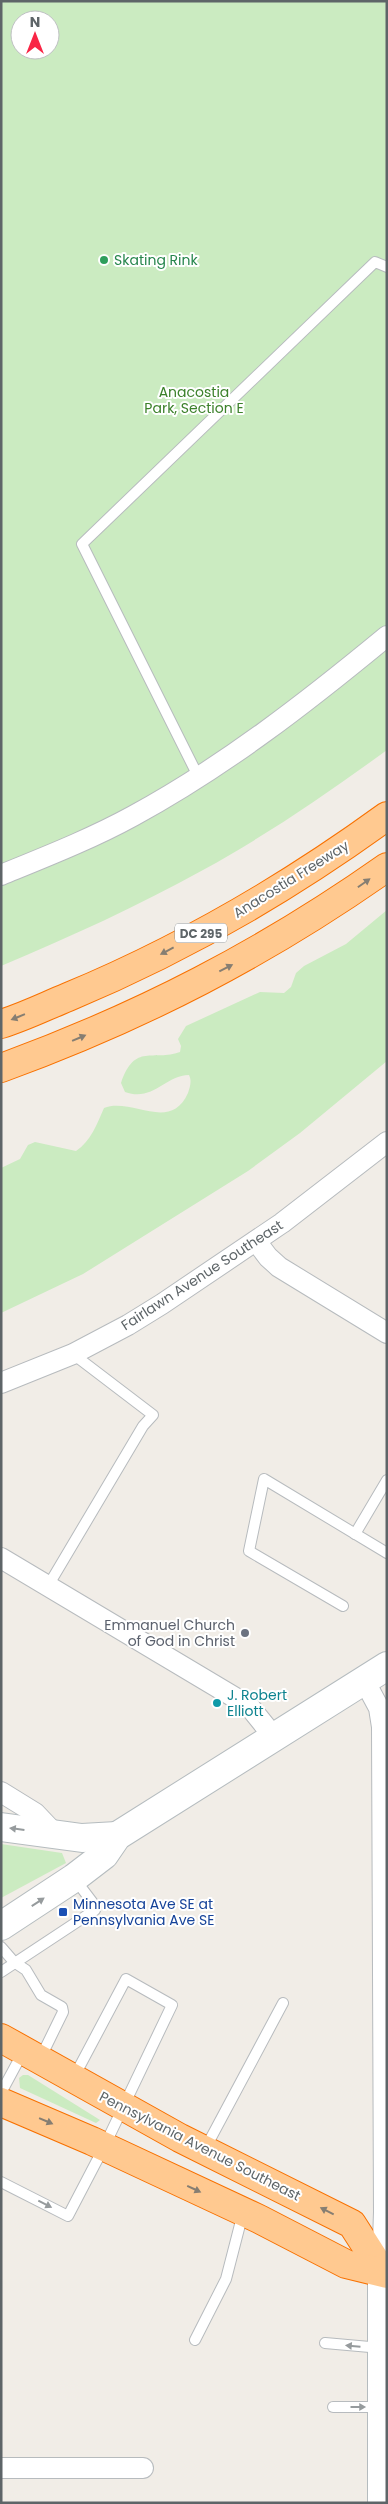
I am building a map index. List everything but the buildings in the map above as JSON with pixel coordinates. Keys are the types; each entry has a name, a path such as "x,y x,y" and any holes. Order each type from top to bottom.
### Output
{"highway":[{"name":"Anacostia Freeway","path":"1,1024 127,972 231,917 342,848 387,816"},
{"path":"1,1068 56,1048 145,1010 242,960 332,906 387,867"},
{"name":"Pennsylvania Avenue Southeast","path":"21,2050 205,2150 352,2224"},
{"path":"1,2102 104,2147 243,2212 346,2264 384,2272"},
{"path":"352,2224 384,2272"}],"main road":[{"path":"1,1926 74,1878 104,1855 117,1836 387,1666"},
{"path":"1,1827 82,1838 117,1836"},
{"path":"383,2501 382,2348 384,2272"}],"street":[{"path":"1,875 132,816 198,776 313,698 387,636"},
{"name":"Fairlawn Avenue Southeast","path":"1,1383 72,1354 128,1325 256,1241 387,1142"},
{"path":"256,1241 268,1257 279,1267 387,1333"},
{"path":"1,1558 249,1706 274,1737"},
{"path":"364,1680 379,1708 384,1747 384,2272"},
{"path":"1,1792 36,1813 55,1834"},
{"path":"352,2224 385,2212"},
{"path":"1,2468 143,2468"}],"lane":[{"path":"198,776 82,544 375,262 387,267"},
{"path":"48,1586 143,1426 153,1415 72,1354"},
{"path":"344,1606 249,1551 264,1479 387,1553"},
{"path":"355,1534 387,1480"},
{"path":"1,1972 95,1910 96,1907 74,1878"},
{"path":"1,1947 14,1962 26,1970 42,1995 62,2007 64,2012 21,2050 1,2093"},
{"path":"1,2182 68,2216 104,2147 172,2005 126,1979 73,2079"},
{"path":"205,2150 283,2003"},
{"path":"195,2340 226,2279 243,2212"},
{"path":"325,2343 382,2348"},
{"path":"334,2407 382,2407"}],"green space":[{"name":"Anacostia Park, Section E","path":"1,1 387,1 387,750 297,813 250,843 154,896 53,944 1,966"},
{"path":"387,910 387,1061 300,1133 248,1171 83,1274 1,1313 1,1168 20,1159 28,1145 35,1142 76,1151 90,1137 104,1108 115,1106 161,1112 171,1111 180,1105 188,1093 191,1082 189,1075 172,1079 143,1094 125,1092 121,1083 126,1070 132,1062 146,1056 170,1055 180,1052 181,1046 178,1039 186,1026 260,992 284,993 291,987 296,973 304,966 346,944"},
{"path":"1,1844 62,1853 66,1863 1,1898"},
{"path":"23,2075 28,2075 100,2120 96,2123 20,2088 19,2078"}],"place":[{"name":"Skating Rink","path":"104,260"},
{"name":"Emmanuel Church of God in Christ","path":"245,1633"},
{"name":"J. Robert Elliott","path":"217,1703"},
{"name":"Minnesota Ave SE at Pennsylvania Ave SE","path":"63,1912"}]}
